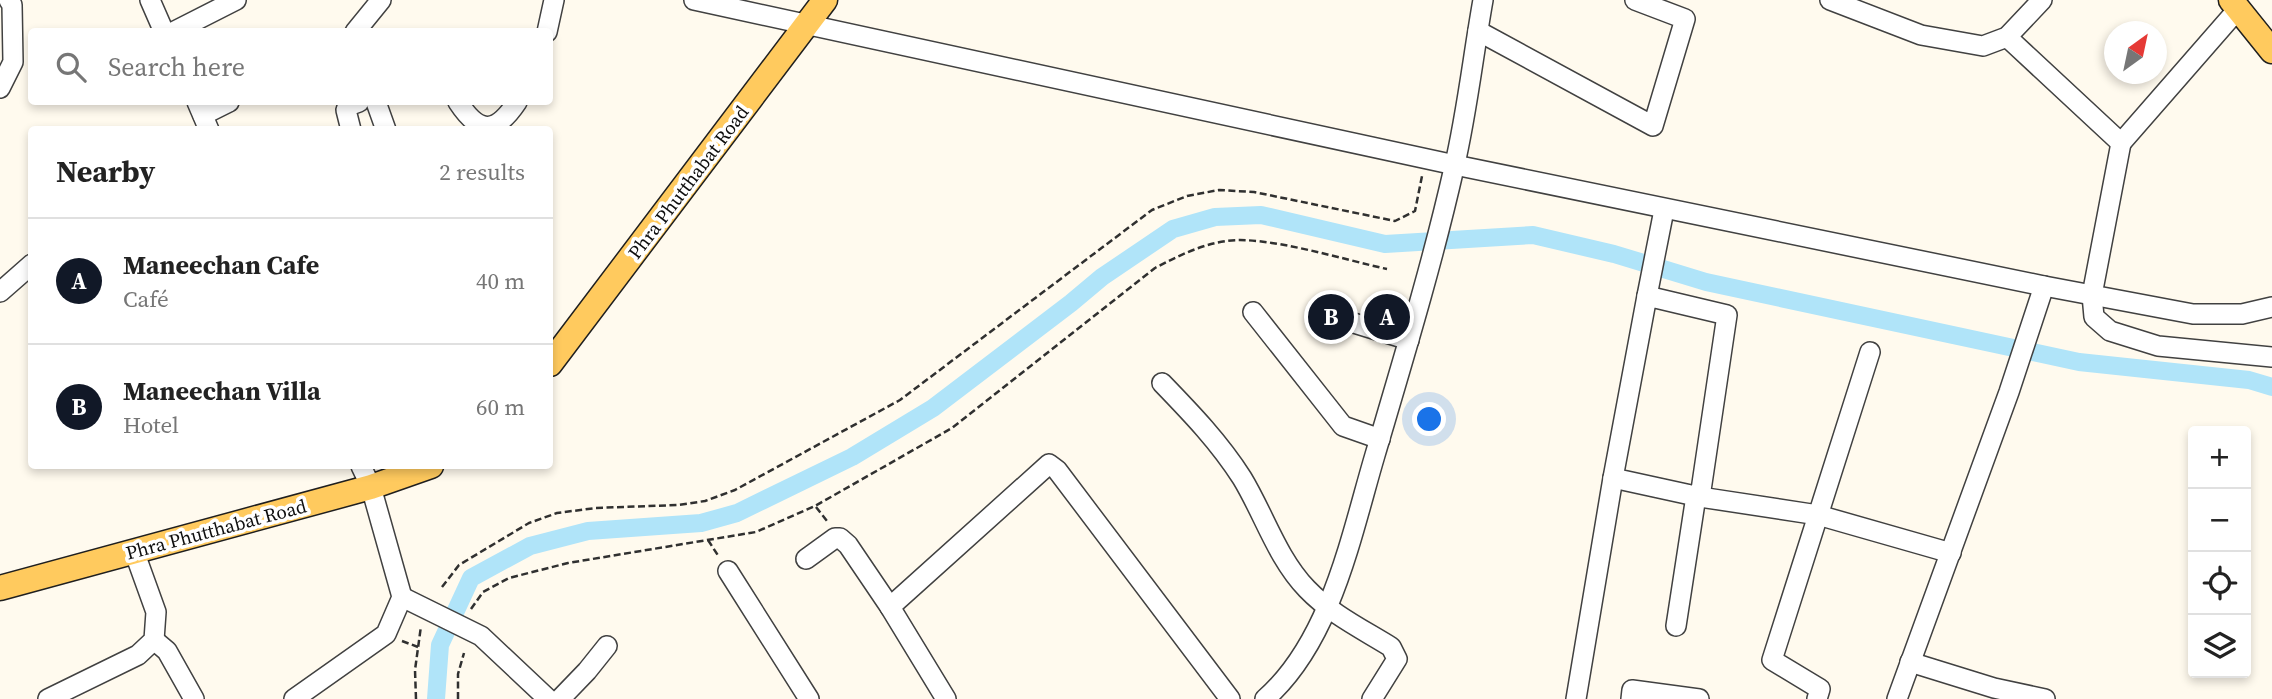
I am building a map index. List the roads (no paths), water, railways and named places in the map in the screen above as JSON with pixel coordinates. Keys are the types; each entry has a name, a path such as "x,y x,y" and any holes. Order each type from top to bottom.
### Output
{"main road":[{"name":"Phra Phutthabat Road","path":"553,360 825,0"},
{"path":"2234,4 2272,51"},
{"name":"Phra Phutthabat Road","path":"0,587 134,551 366,476 412,469"}],"street":[{"path":"0,88 13,62 12,5 9,0"},
{"path":"150,0 162,28"},
{"path":"181,28 236,0"},
{"path":"351,28 367,0"},
{"path":"358,28 382,0"},
{"path":"548,28 554,0"},
{"path":"694,0 1455,165 1663,216 2193,314 2242,314 2272,307"},
{"path":"1277,696 1327,608 1426,286 1455,165 1483,0"},
{"path":"1478,32 1653,126 1685,19 1635,0"},
{"path":"1830,0 1921,35 1983,46 2007,37 2042,0"},
{"path":"2234,4 2121,143 2092,295 2094,317 2110,331 2158,346 2272,357"},
{"path":"2007,37 2121,143"},
{"path":"202,110 219,105"},
{"path":"350,126 346,110 351,105"},
{"path":"377,105 385,126"},
{"path":"460,105 470,119 484,126"},
{"path":"491,126 503,121 515,105"},
{"path":"1576,699 1613,478 1663,216"},
{"path":"0,292 28,268"},
{"path":"1897,699 2009,392 2044,286"},
{"path":"1648,292 1727,314 1676,626"},
{"path":"1252,312 1343,426 1380,439"},
{"path":"1343,320 1409,340"},
{"path":"1817,699 1820,689 1772,660 1870,352"},
{"path":"1162,383 1214,438 1243,480 1266,527 1305,587 1327,608 1396,652 1397,659 1372,699"},
{"path":"890,607 1049,464 1057,470 1230,699"},
{"path":"294,699 386,634 402,597 366,476"},
{"path":"1613,478 1698,496 1818,515 1951,553"},
{"path":"806,559 835,538 840,538 848,545 890,607 946,699"},
{"path":"48,699 138,654 154,640 156,612 134,551"},
{"path":"728,571 808,699"},
{"path":"402,597 481,636 548,699"},
{"path":"154,640 167,651 194,699"},
{"path":"560,699 607,646"},
{"path":"1910,662 1994,688 2045,699"},
{"path":"1631,699 1632,690 1699,699"}],"waterway":[{"path":"436,699 440,645 471,578 530,546 588,531 701,523 737,513 852,457 933,408 1102,277 1173,229 1215,217 1261,215 1385,244 1533,235 1614,254 1706,282 2079,362 2249,380 2272,387"}],"place":[{"name":"Maneechan Villa","path":"1331,317"},
{"name":"Maneechan Cafe","path":"1387,317"}]}
